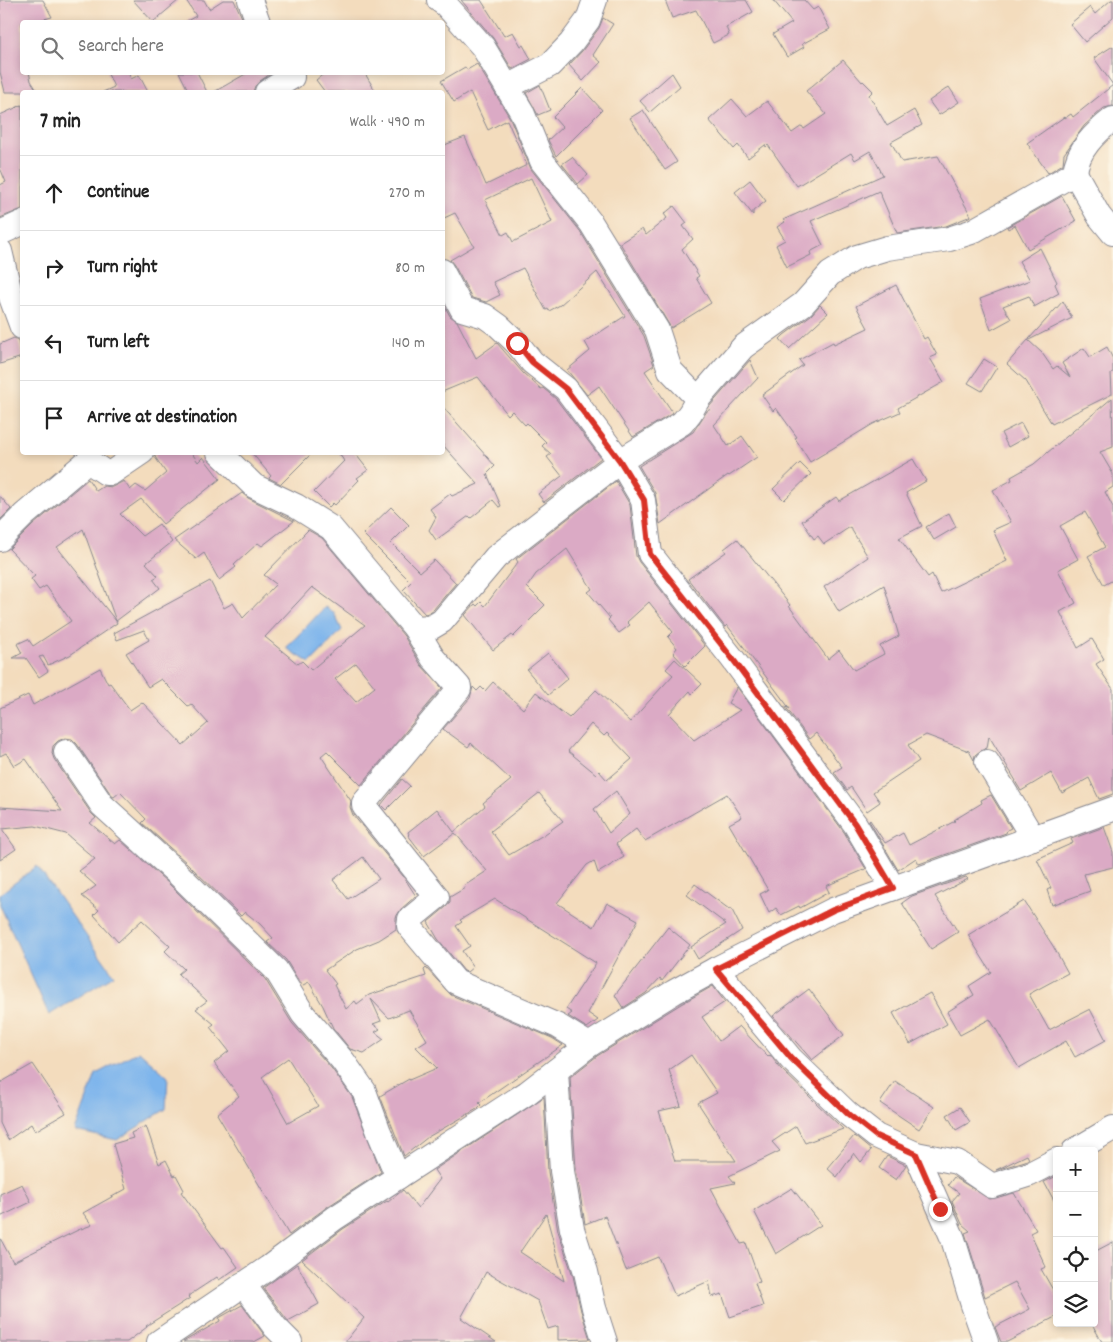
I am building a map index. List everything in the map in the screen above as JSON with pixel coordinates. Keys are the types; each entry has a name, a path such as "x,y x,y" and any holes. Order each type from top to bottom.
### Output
{"street":[{"path":"250,0 257,20"},
{"path":"439,0 446,5 483,47 522,112 542,161 591,223 657,330 670,370 698,398"},
{"path":"508,86 550,65 571,43 588,20 595,0"},
{"path":"272,90 295,81"},
{"path":"1113,119 1084,146 1076,162 1074,173 1099,216 1113,233"},
{"path":"415,628 432,627 442,621 496,557 620,461 682,423 698,398 743,347 803,304 830,274 857,258 887,248 949,239 971,232 1074,173"},
{"path":"0,234 20,224"},
{"path":"0,251 11,297 20,322"},
{"path":"445,277 462,309 485,316 499,326 517,343 532,362 566,389 620,461 644,500 650,554 732,658 855,824 893,888"},
{"path":"0,539 85,457 106,473 112,473 138,455"},
{"path":"222,455 254,486 296,506 331,528 415,628 433,658 459,687 459,690 364,803 364,806 437,898 410,919 409,926 456,982 558,1026 589,1045"},
{"path":"66,752 102,805 177,873 276,970 303,1014 343,1061 364,1091 398,1177"},
{"path":"987,762 1033,838"},
{"path":"159,1342 335,1218 527,1093 589,1045 674,992 833,910 1113,809"},
{"path":"716,969 791,1058 848,1114 876,1136 916,1154 957,1162 992,1186 1030,1174 1053,1162"},
{"path":"556,1071 562,1171 572,1229 586,1272 594,1308 606,1342"},
{"path":"1081,1147 1113,1128"},
{"path":"916,1154 954,1239 983,1342"},
{"path":"243,1284 275,1327 290,1342"}],"water":[{"path":"325,607 334,613 342,630 310,663 286,648"},
{"path":"37,866 114,975 49,1015 0,905 0,894"},
{"path":"139,1051 168,1077 166,1109 117,1140 75,1131 96,1074"}],"building":[{"path":"0,0 43,0 52,17 39,20 20,20 20,75 30,75 37,90 5,92 0,72"},
{"path":"133,0 179,0 155,20 151,20"},
{"path":"186,0 204,0 209,9 223,0 234,0 243,20 189,20 196,16"},
{"path":"461,0 481,0 504,36 513,32 531,59 512,69 493,38"},
{"path":"665,0 746,0 753,12 726,27 729,35 713,43 696,10 672,18"},
{"path":"773,0 804,0 813,10 818,7 830,29 802,44 804,47 787,57 773,34 792,23"},
{"path":"1113,0 1113,17 1085,42 1070,24 1090,7 1095,14"},
{"path":"603,18 613,24 593,55 601,62 583,81 569,65 599,28"},
{"path":"1113,46 1113,85 1094,58"},
{"path":"843,60 862,82 873,91 869,95 887,126 914,110 922,125 891,142 902,162 938,156 971,216 946,226 897,233 879,191 811,221 823,245 810,252 811,255 787,267 776,245 785,240 777,227 785,222 783,220 883,175 870,151 855,160 851,153 797,186 768,145 766,147 765,145 748,158 738,145 734,149 709,120 732,99 747,116 767,101 792,133 802,126 804,129 826,114 806,91"},
{"path":"477,64 510,118 531,169 580,231 644,336 654,365 645,371 673,413 633,437 599,386 587,395 567,370 590,351 585,342 625,316 597,272 560,305 549,311 548,309 546,310 523,268 493,282 500,295 486,302 472,298 450,260 474,246 455,213 445,218 445,145 465,137 486,185 527,165 507,120 488,130 470,92 454,102 441,81 465,67 467,70","holes":["531,178 552,222 513,242 508,232 503,235 485,200"]},
{"path":"672,73 680,86 650,112 640,101"},
{"path":"108,75 129,75 131,79 139,75 147,90 107,90 114,87"},
{"path":"180,75 198,75 206,90 188,90"},
{"path":"244,75 269,75 260,81 254,90 218,90"},
{"path":"322,75 366,75 375,90 324,90 316,80"},
{"path":"540,85 550,110 538,115 526,93"},
{"path":"1113,85 1113,106 1104,108 1084,126 1064,154 1063,164 1048,173 1027,143 1064,117 1071,114 1073,117"},
{"path":"949,87 959,102 939,115 929,101"},
{"path":"582,88 602,110 556,156 548,140 562,127 553,117"},
{"path":"20,106 20,210 0,218 0,185 6,182 0,168 0,115"},
{"path":"643,110 677,162 665,170 630,118"},
{"path":"572,157 588,175 578,184 562,164"},
{"path":"750,180 766,201 753,211 753,215 735,192"},
{"path":"1062,196 1076,221 1028,249 1015,225 1008,229 1007,227"},
{"path":"674,206 687,223 683,226 693,239 682,249 699,276 696,278 711,303 671,328 620,243 642,229 646,235 667,218 664,214"},
{"path":"1040,248 1057,282 1055,284 1059,293 1034,307 1029,296 1003,306 1011,319 991,330 980,299 1030,280 1019,261"},
{"path":"896,285 924,339 927,337 937,355 930,358 944,382 898,408 900,412 873,424 810,462 795,438 797,437 776,408 773,411 762,395 803,365 799,360 833,342 834,344 868,328 856,306"},
{"path":"1063,301 1072,318 1029,340 1029,339"},
{"path":"820,305 828,313 789,349 780,339 811,315"},
{"path":"445,307 450,316 457,321 476,358 497,343 523,373 556,399 601,458 544,502 538,494 562,476 547,457 551,454 542,446 546,442 527,423 525,425 512,411 508,415 478,377 445,391"},
{"path":"14,338 18,340 20,358 0,364 0,344"},
{"path":"1028,340 1042,353 1053,369 1057,366 1070,377 1062,363 1084,348 1090,357 1107,347 1113,359 1113,372 1111,373 1112,394 1052,424 1026,381 1007,364"},
{"path":"984,359 997,367 982,391 968,383"},
{"path":"750,360 758,378 714,425 728,446 742,436 757,457 728,475 660,524 655,493 639,466 693,432 707,411 711,409 709,407"},
{"path":"1112,398 1113,447 1100,452 1113,474 1113,487 1105,492 1113,507 1113,580 1104,585 1088,556 1105,547 1085,512 1060,526 1078,559 1058,570 1076,603 1060,612 1078,648 1092,639 1104,659 1096,664 1113,689 1113,794 1099,799 1089,778 1062,793 1051,773 1021,791 989,736 987,748 975,755 974,760 969,751 926,735 908,745 919,761 873,792 880,802 867,811 851,787 847,790 834,772 842,767 816,733 809,739 785,706 790,709 746,650 727,625 725,627 688,579 726,552 724,549 737,539 790,605 828,659 839,650 854,670 884,654 880,646 899,636 884,585 839,612 824,587 868,557 850,527 824,544 818,536 814,539 802,521 836,497 839,501 913,459 926,481 906,493 922,526 899,538 928,577 932,574 941,593 1007,561 993,530 1011,522 993,490 1012,480 1011,477 1034,464"},
{"path":"445,409 495,466 487,474 501,506 499,507 493,500 471,518 469,516 436,540 429,530 436,517 430,509 450,494 452,496 478,484 445,447"},
{"path":"1021,423 1028,436 1008,447 1001,433"},
{"path":"155,455 193,455 198,462 203,457 220,479 163,524 141,499 120,514 142,536 159,524 172,542 146,563 158,576 153,579 160,588 116,621 117,623 70,655 48,665 43,656 39,657 48,671 39,677 26,658 13,658 22,653 17,644 28,639 33,646 71,621 46,586 39,590 31,579 35,576 9,549 33,525 88,479 96,491 104,486 112,487 124,481 130,490 136,485 145,491 166,473","holes":["83,529 116,621 57,547"]},
{"path":"254,455 310,455 281,484 269,478 271,476"},
{"path":"340,455 356,455 368,470 357,478 359,480 335,505 333,503 329,507 314,492 344,461"},
{"path":"800,463 811,474 784,500 773,489"},
{"path":"616,481 630,505 636,556 639,562 705,646 685,666 673,653 677,648 668,637 673,632 649,602 627,622 630,625 619,633 608,620 610,618 588,592 592,589 567,549 536,574 527,587 545,605 513,637 512,635 493,650 465,615 475,604 477,606 481,602 485,606 518,562 516,559"},
{"path":"242,493 248,498 294,521 262,546 258,543 234,565 236,567 219,580 204,553 196,559 174,540"},
{"path":"0,496 11,509 0,520"},
{"path":"391,507 409,525 391,543 420,572 434,560 456,583 433,610 425,614 403,590 411,582 363,534"},
{"path":"949,513 956,527 934,540 926,527"},
{"path":"308,530 322,538 404,636 421,665 442,688 361,785 327,751 321,756 351,801 350,807 353,815 403,876 416,896 401,909 396,917 396,929 379,940 357,949 325,970 336,984 334,985 346,1009 355,1001 357,1004 369,995 426,976 424,970 426,968 451,995 552,1038 563,1045 479,1103 481,1105 477,1109 428,1137 404,1156 380,1096 409,1079 437,1068 416,1047 427,1040 409,1010 389,1018 371,999 381,1021 373,1024 380,1029 375,1032 384,1039 364,1053 350,1049 333,1028 309,982 303,985 300,983 286,960 267,942 273,938 260,924 245,912 241,916 187,863 142,823 146,819 120,792 114,797 112,796 72,739 65,738 58,741 53,746 52,753 54,759 96,818 90,823 115,844 120,840 168,883 265,979 292,1023 332,1069 352,1097 381,1172 327,1207 289,1235 217,1114 239,1096 214,1063 229,1051 210,1027 214,1024 196,1009 207,1001 178,974 184,969 165,951 170,946 142,920 118,942 94,915 99,910 82,896 96,886 79,871 95,859 66,834 35,826 2,829 16,849 0,860 0,807 62,811 26,759 14,766 6,753 0,756 0,708 28,695 33,705 100,668 108,684 110,683 130,710 142,702 183,745 208,723 191,704 188,706 161,679 148,687 126,653 149,640 144,630 117,640 114,633 210,581 224,608 233,603 243,618 276,584 264,575","holes":["312,587 365,625 311,670 302,661 298,664 265,637","356,663 375,687 356,702 335,679","363,857 379,879 348,899 333,880","288,1058 318,1106 288,1123 262,1077"]},
{"path":"548,653 568,678 548,695 527,670"},
{"path":"675,659 702,684 692,694 690,691 669,714 694,740 740,710 728,703 737,687 844,832 866,869 826,886 829,892 800,908 799,906 781,915 776,908 769,913 760,894 768,890 729,824 742,817 727,794 645,841 636,829 616,844 624,857 598,873 594,861 587,865 557,903 594,927 607,903 638,920 588,1013 598,1020 587,1028 568,1016 572,1013 566,1009 596,963 495,899 460,920 462,922 456,926 470,946 462,951 473,967 467,972 464,971 438,939 428,922 446,907 450,902 450,897 487,871 455,833 424,856 408,835 408,832 437,809 454,832 485,806 483,803 511,780 471,743 468,747 443,729 470,698 473,687 477,691 481,687 485,691 493,682 523,709 536,692 569,718 596,690 630,722 673,675 666,669","holes":["591,724 604,736 607,733 632,759 607,780 599,771 596,774 568,751","616,791 630,814 609,833 594,809","539,793 563,821 509,855 491,831"]},
{"path":"402,779 410,786 386,810 381,805"},
{"path":"991,795 1011,828 1006,833 919,864 916,858 898,870 869,821 885,843 903,833 909,845 955,821 982,803 981,800"},
{"path":"1104,827 1113,852 1113,867 1084,874 1090,891 1052,905 1047,890 1051,888 1037,859 1073,843 1071,839"},
{"path":"966,877 968,879 935,896 958,932 931,949 902,903 912,896"},
{"path":"695,884 729,909 731,908 742,930 698,959 691,947 726,924 687,895"},
{"path":"1024,901 1068,973 1029,994 1049,1030 1090,1009 1106,1040 1075,1057 1066,1041 1019,1068 990,1019 960,1035 947,1012 974,995 969,986 991,972 968,935"},
{"path":"668,927 690,945 662,981 660,978 646,993 623,1008 615,995"},
{"path":"713,986 725,1002 702,1017 719,1041 739,1026 768,1057 770,1055 781,1069 843,1129 805,1143 796,1126 772,1142 780,1151 729,1176 735,1183 711,1188 741,1244 746,1243 760,1282 755,1283 763,1306 730,1317 722,1294 712,1297 709,1281 675,1296 658,1257 626,1270 605,1216 585,1224 576,1169 570,1077 597,1056","holes":["691,1055 717,1093 698,1103 736,1161 675,1161 659,1111 681,1106 669,1070"]},
{"path":"809,989 844,1035 812,1060 773,1016"},
{"path":"930,993 947,1024 910,1044 893,1013"},
{"path":"33,1064 66,1113 35,1131 31,1124 8,1140 0,1123 0,1083"},
{"path":"895,1081 934,1107 919,1129 880,1103"},
{"path":"544,1097 548,1172 558,1231 573,1276 590,1339 558,1340 558,1326 548,1329 538,1301 486,1272 461,1318 496,1342 345,1342 364,1318 302,1260 343,1229 388,1202 403,1190 418,1208 440,1179 434,1170","holes":["546,1214 564,1281 520,1252"]},
{"path":"960,1107 970,1122 956,1130 947,1115"},
{"path":"146,1126 159,1164 166,1160 184,1190 181,1192 238,1267 219,1280 217,1277 188,1296 190,1298 146,1326 127,1342 0,1342 0,1238 13,1262 92,1225 83,1213 126,1189 113,1144 133,1138 131,1133"},
{"path":"854,1136 871,1150 861,1162 854,1153 837,1177 827,1168"},
{"path":"1027,1155 1029,1159 1025,1161 996,1170"},
{"path":"887,1156 906,1165 896,1180 879,1168"},
{"path":"954,1177 990,1199 1014,1193 1036,1230 1030,1233 1046,1267 1041,1269 1053,1290 1053,1318 1007,1342 1001,1342 995,1327 1030,1309 1015,1282 985,1297 965,1233 970,1231 962,1224 952,1201 959,1193 948,1185"},
{"path":"1053,1178 1053,1199 1044,1182"},
{"path":"22,1184 31,1202 0,1217 0,1194"},
{"path":"792,1188 821,1225 776,1254 754,1211"},
{"path":"1113,1242 1113,1342 1102,1342 1094,1327 1098,1327 1098,1250"},
{"path":"297,1264 319,1304 288,1321 263,1288"},
{"path":"242,1305 265,1336 254,1342 183,1342 220,1321 219,1318"}],"route":[{"path":"517,343 532,362 566,389 620,461 644,500 650,554 732,658 855,824 893,888 833,910 716,969 791,1058 848,1114 876,1136 916,1154 940,1209"}]}
